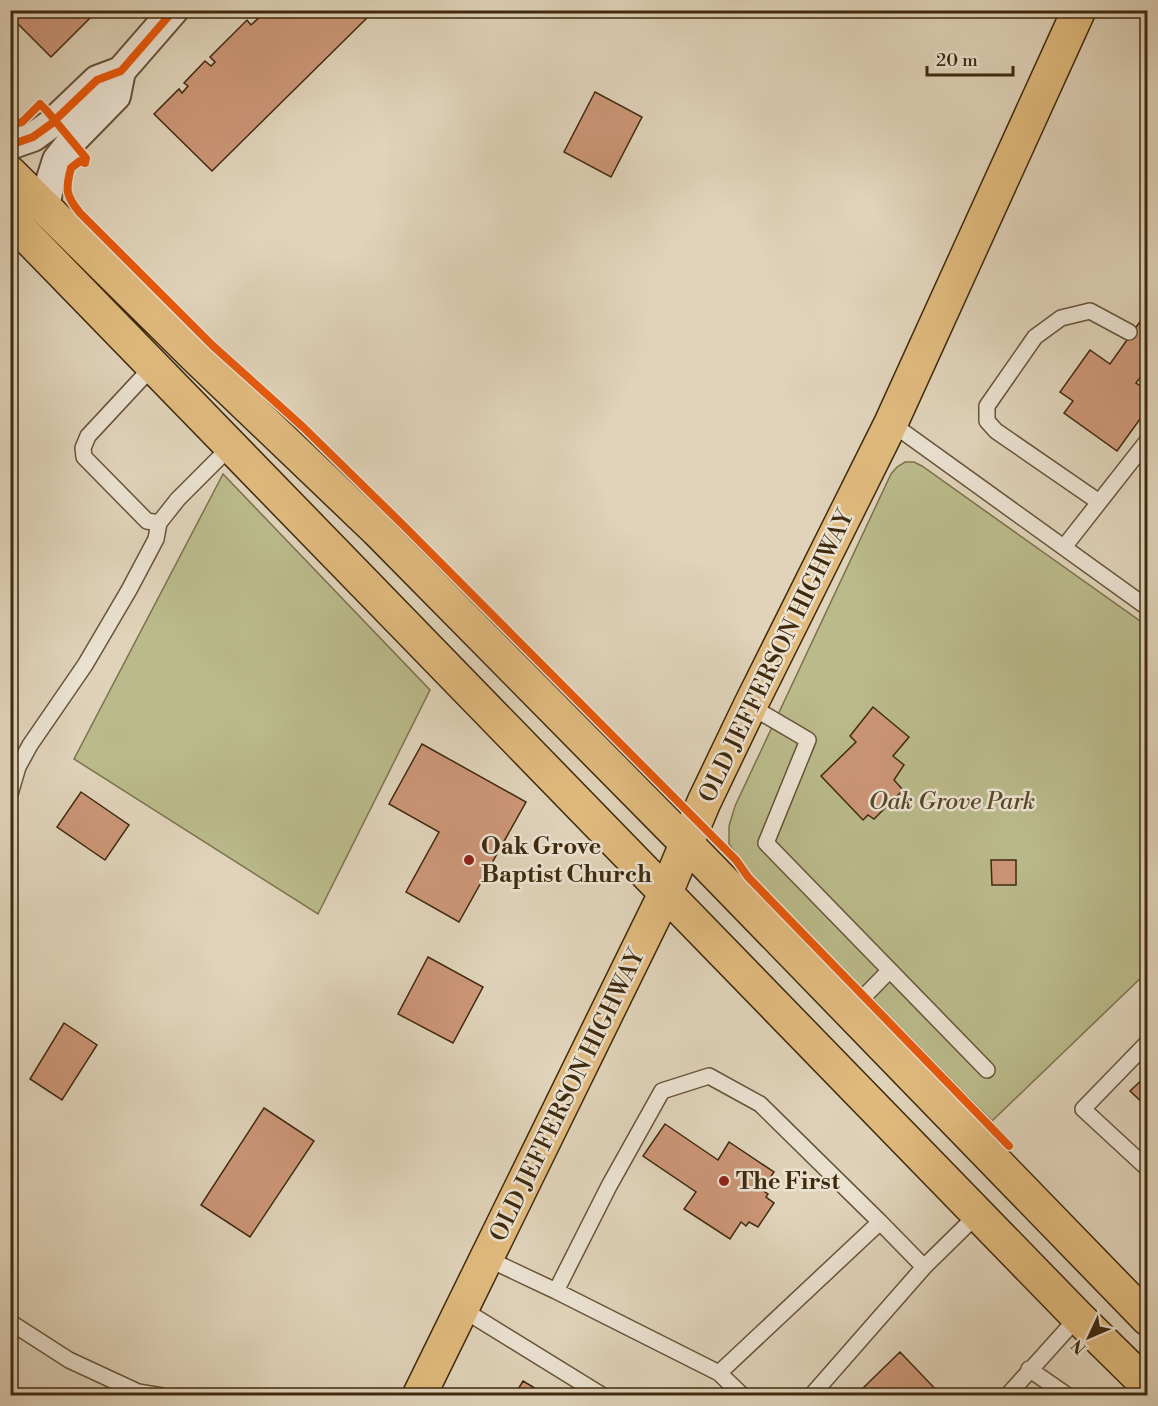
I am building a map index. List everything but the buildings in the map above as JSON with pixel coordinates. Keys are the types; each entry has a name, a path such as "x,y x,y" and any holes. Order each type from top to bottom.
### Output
{"main road":[{"name":"OLD JEFFERSON HIGHWAY","path":"419,1395 666,892 750,706 891,423 1079,10"},
{"path":"10,173 196,357 378,530 687,844 1148,1319"},
{"path":"10,219 1078,1317 1148,1386"}],"street":[{"path":"10,145 33,137 60,134 116,96 121,71 174,10"},
{"path":"45,208 57,160 60,134"}],"lane":[{"path":"1099,502 996,431 987,422 987,406 1035,337 1061,318 1090,311 1129,332"},
{"path":"154,365 88,436 83,448 84,457 147,521 159,524"},
{"path":"891,423 1148,608"},
{"path":"1064,547 1148,440"},
{"path":"10,794 18,766 85,664 129,590 156,539 159,524 178,499 232,445"},
{"path":"750,706 808,740 766,843 987,1070"},
{"path":"849,1012 889,971"},
{"path":"1148,1042 1083,1108 1148,1169"},
{"path":"556,1291 609,1186 662,1091 709,1076 760,1104 924,1267"},
{"path":"811,1395 924,1267 979,1213"},
{"path":"719,1373 880,1222"},
{"path":"486,1258 719,1373 743,1395"},
{"path":"462,1309 603,1395"},
{"path":"1007,1395 1029,1368 1078,1317"},
{"path":"10,1322 69,1360 138,1392 162,1395"},
{"path":"1029,1368 1068,1395"}],"green space":[{"name":"Oak Grove Park","path":"905,462 914,462 922,466 1147,626 1147,972 992,1121 751,874 729,844 729,826 735,806 891,474"},
{"path":"223,474 430,690 318,914 74,759"}],"cycle path":[{"path":"10,145 33,137 51,124 97,80 121,71 174,10"},
{"path":"10,125 22,122 40,104 47,111 86,158 85,163 80,161 71,168 68,182 69,197 80,213 212,345 303,427 404,526 736,860 748,877 1009,1146"}],"place":[{"name":"Oak Grove Baptist Church","path":"469,860"},
{"name":"The First","path":"724,1181"}]}
